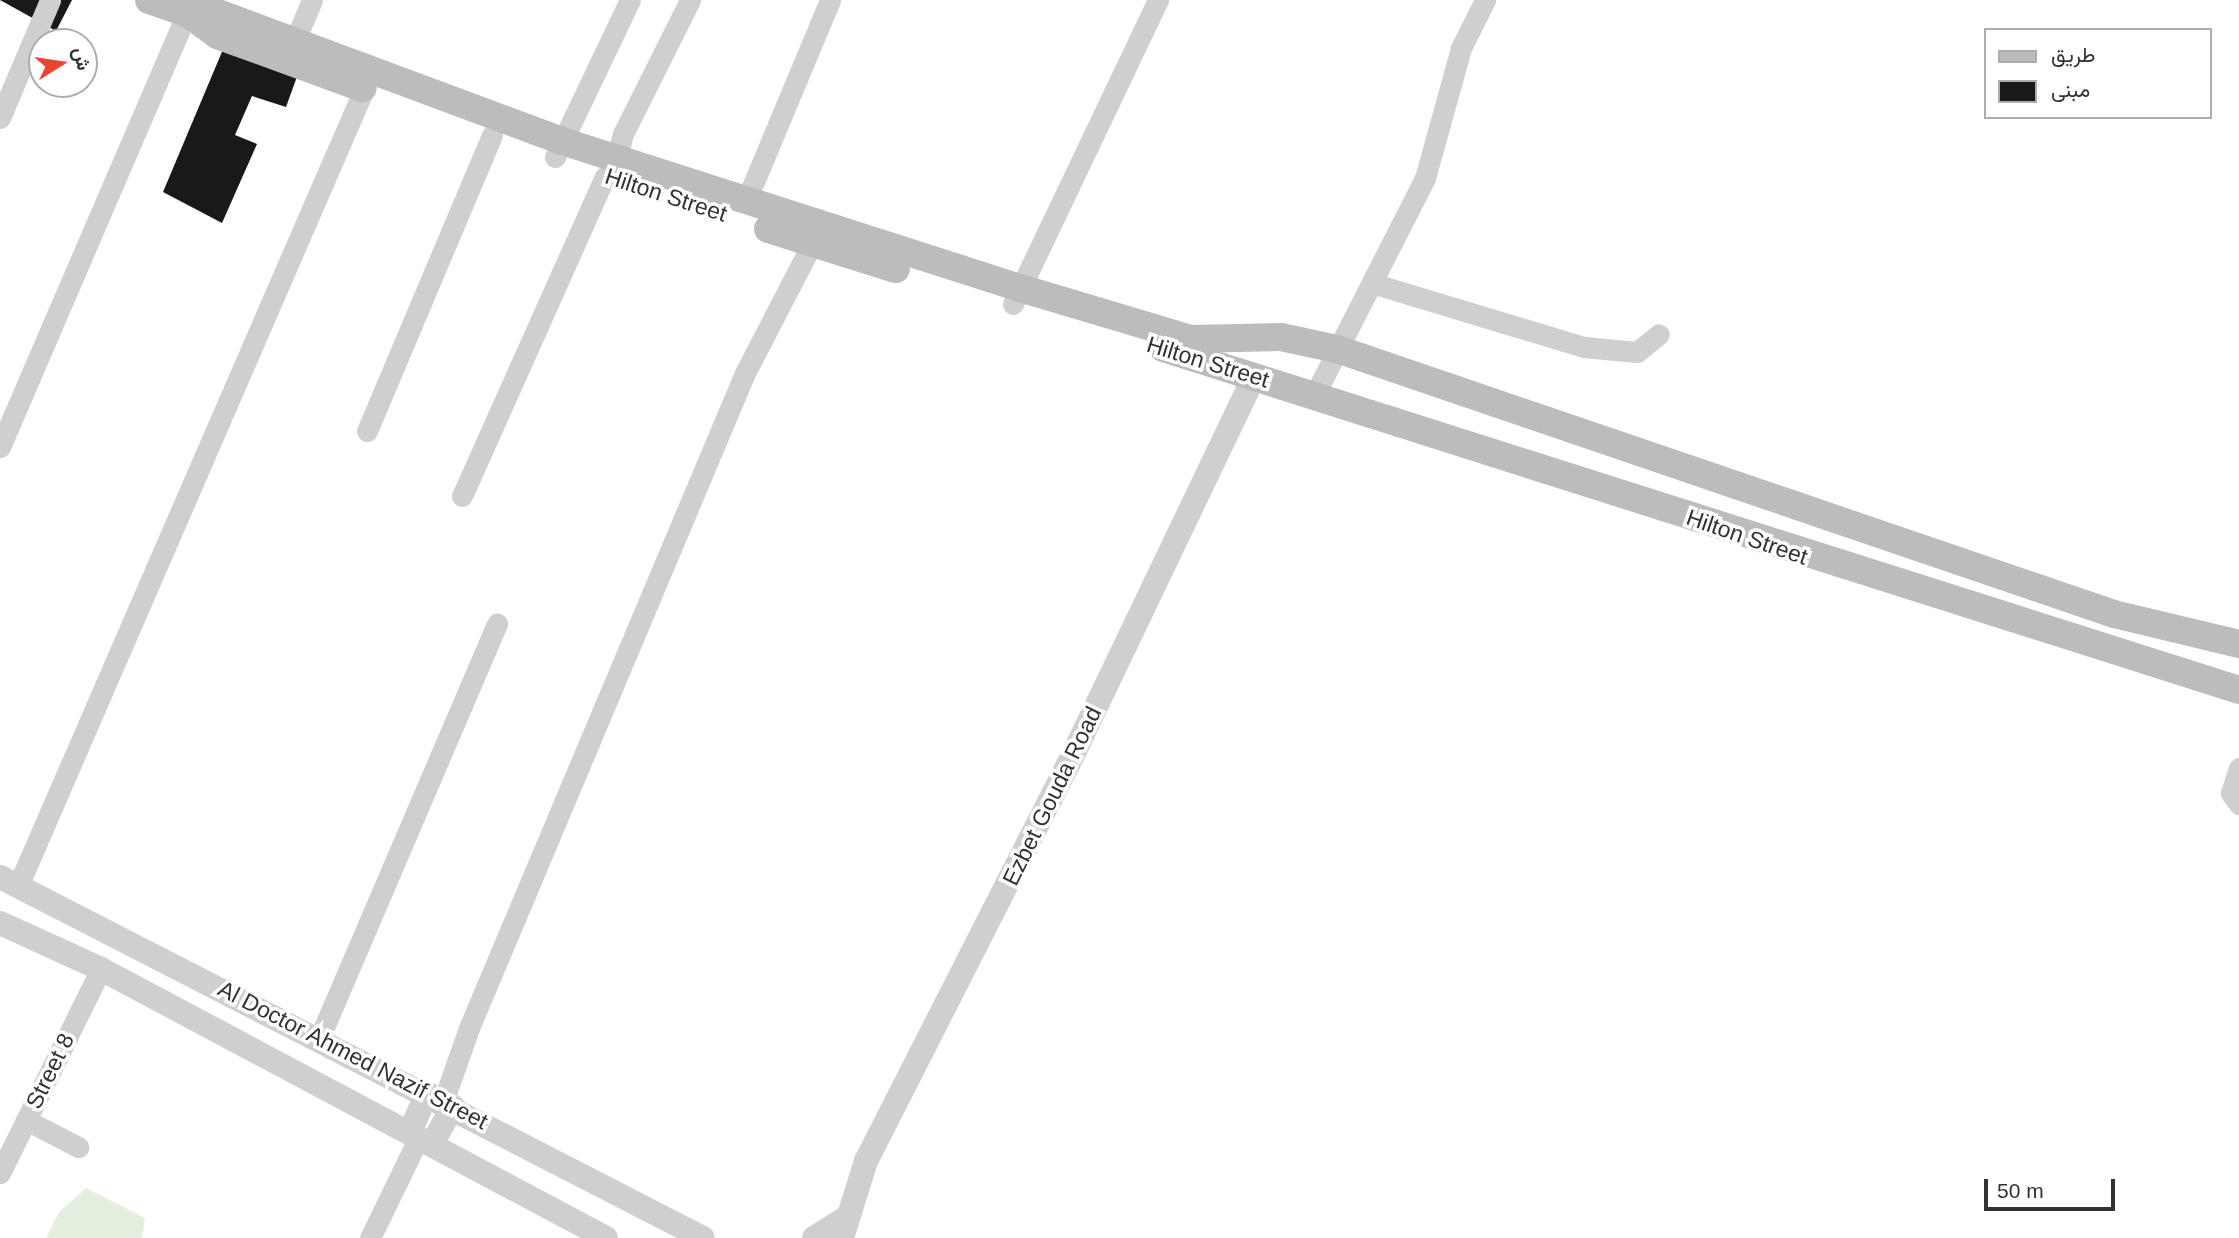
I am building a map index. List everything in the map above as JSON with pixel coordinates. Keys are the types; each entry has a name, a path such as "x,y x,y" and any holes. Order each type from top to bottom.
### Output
{"main road":[{"name":"Hilton Street","path":"149,0 187,13 218,13 364,89 492,135 559,149"},
{"name":"Hilton Street","path":"291,51 559,149 816,236 1017,296 1796,554 2239,690"},
{"name":"Hilton Street","path":"611,167 746,201 816,236"},
{"name":"Hilton Street","path":"1017,296 1191,339 1281,337 1337,349 2114,614 2239,644"}],"street":[{"path":"0,118 50,0"},
{"path":"291,51 312,0"},
{"path":"559,149 630,0"},
{"path":"462,496 611,167 623,134 690,0"},
{"path":"746,201 830,0"},
{"path":"1017,296 1158,0"},
{"path":"1315,394 1337,349 1375,284 1425,178 1461,48 1485,0"},
{"path":"0,447 187,13"},
{"path":"9,882 364,89"},
{"path":"367,431 492,135"},
{"path":"370,1238 441,1100 468,1028 746,373 816,236"},
{"path":"1375,284 1584,347 1637,352 1659,334"},
{"name":"Ezbet Gouda Road","path":"845,1227 866,1161 1069,763 1255,375"},
{"path":"319,1039 497,624"},
{"path":"2239,768 2231,793 2239,804"},
{"name":"Al Doctor Ahmed Nazif Street","path":"9,882 190,971 704,1238"},
{"name":"Al Doctor Ahmed Nazif Street","path":"0,923 101,969 606,1238"},
{"name":"Street 8","path":"0,1173 101,969"},
{"path":"171,1008 190,971"},
{"path":"26,1120 78,1147"},
{"path":"814,1238 845,1227"}],"green space":[{"path":"86,1188 145,1218 142,1238 46,1238 59,1212"}],"building":[{"path":"0,0 72,0 58,28 51,28"},
{"path":"224,47 298,74 286,107 252,96 235,135 257,144 222,223 163,192"}]}
